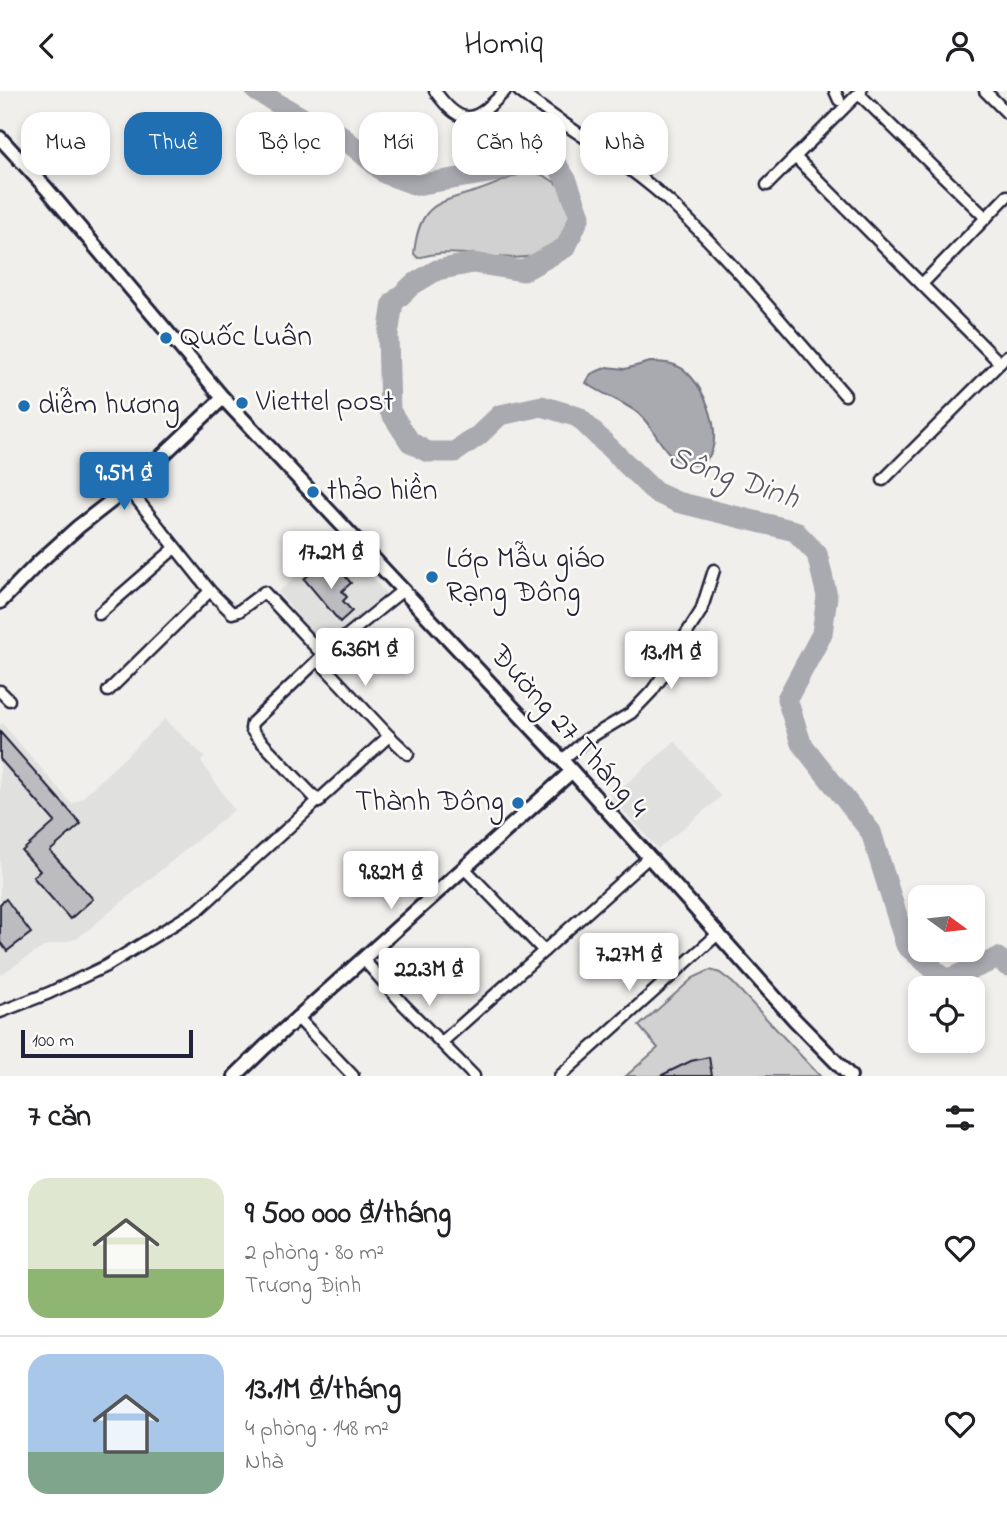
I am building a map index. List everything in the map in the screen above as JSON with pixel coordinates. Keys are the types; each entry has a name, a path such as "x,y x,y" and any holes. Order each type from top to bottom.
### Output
{"street":[{"path":"435,91 458,116 466,117 481,115 505,91"},
{"path":"519,91 641,178 672,204 772,311 845,395"},
{"path":"985,91 1007,113"},
{"path":"767,185 860,92 986,218"},
{"name":"Đường 27 Tháng 4","path":"0,138 46,188 223,398 562,760 795,1020 850,1076"},
{"path":"795,157 922,284 1003,359 883,480"},
{"path":"922,284 1007,196"},
{"path":"0,602 58,545 128,488 223,398"},
{"path":"128,488 210,591 232,613 239,611 264,592 389,737 408,754"},
{"path":"99,614 175,548"},
{"path":"562,760 586,740 631,713 652,691 701,611 714,571"},
{"path":"319,802 251,729 251,723 321,658 403,590"},
{"path":"108,691 210,591"},
{"path":"0,691 9,700"},
{"path":"0,1012 106,966 170,929 214,897 389,737"},
{"path":"235,1076 297,1017 571,772"},
{"path":"442,1042 648,858"},
{"path":"464,868 544,951"},
{"path":"560,1076 719,933"},
{"path":"363,959 403,1005 474,1076"},
{"path":"297,1017 353,1076"}],"shaded area":[{"path":"517,175 542,175 564,192 571,205 573,219 570,232 561,244 545,253 529,257 449,253 418,258 414,254 420,225 432,209 450,199"},
{"path":"650,362 677,366 687,373 704,397 714,428 714,443 710,455 701,464 678,461 670,455 635,411 586,383 591,374 607,367 625,369"},
{"path":"341,539 388,596 325,649 278,592"},
{"path":"165,719 205,757 201,761 234,810 77,939 45,946 0,975 0,725 2,723 72,804 82,798"},
{"path":"675,741 721,797 658,849 611,797"},
{"path":"710,970 720,973 733,983 820,1076 626,1076 658,1048 639,1026 693,978"}],"building":[{"path":"321,565 330,576 339,569 351,583 342,591 347,597 343,601 352,611 340,622 304,579"},
{"path":"0,732 81,824 50,851 93,899 70,919 33,877 40,871 22,851 55,822 0,759"},
{"path":"6,899 31,933 7,951 0,942 0,904"},
{"path":"709,1057 712,1076 660,1076 691,1061"}],"waterway":[{"name":"Sông Dinh","path":"256,91 320,128 339,134 386,174 416,185 495,172 539,156 558,167 567,181 580,216 566,247 523,271 473,263 437,270 412,285 393,303 388,335 390,411 410,442 428,452 455,452 478,436 500,415 542,406 578,417 655,492 677,502 795,531 817,554 827,596 822,634 787,699 801,743 871,832 906,945 946,980 998,958 1007,966"}],"place":[{"name":"Quốc Luân","path":"166,338"},
{"name":"Viettel post","path":"242,403"},
{"name":"diễm hương","path":"24,406"},
{"name":"thảo hiền","path":"313,492"},
{"name":"Lớp Mẫu giáo Rạng Đông","path":"432,577"},
{"name":"Thành Đông","path":"518,803"}]}
